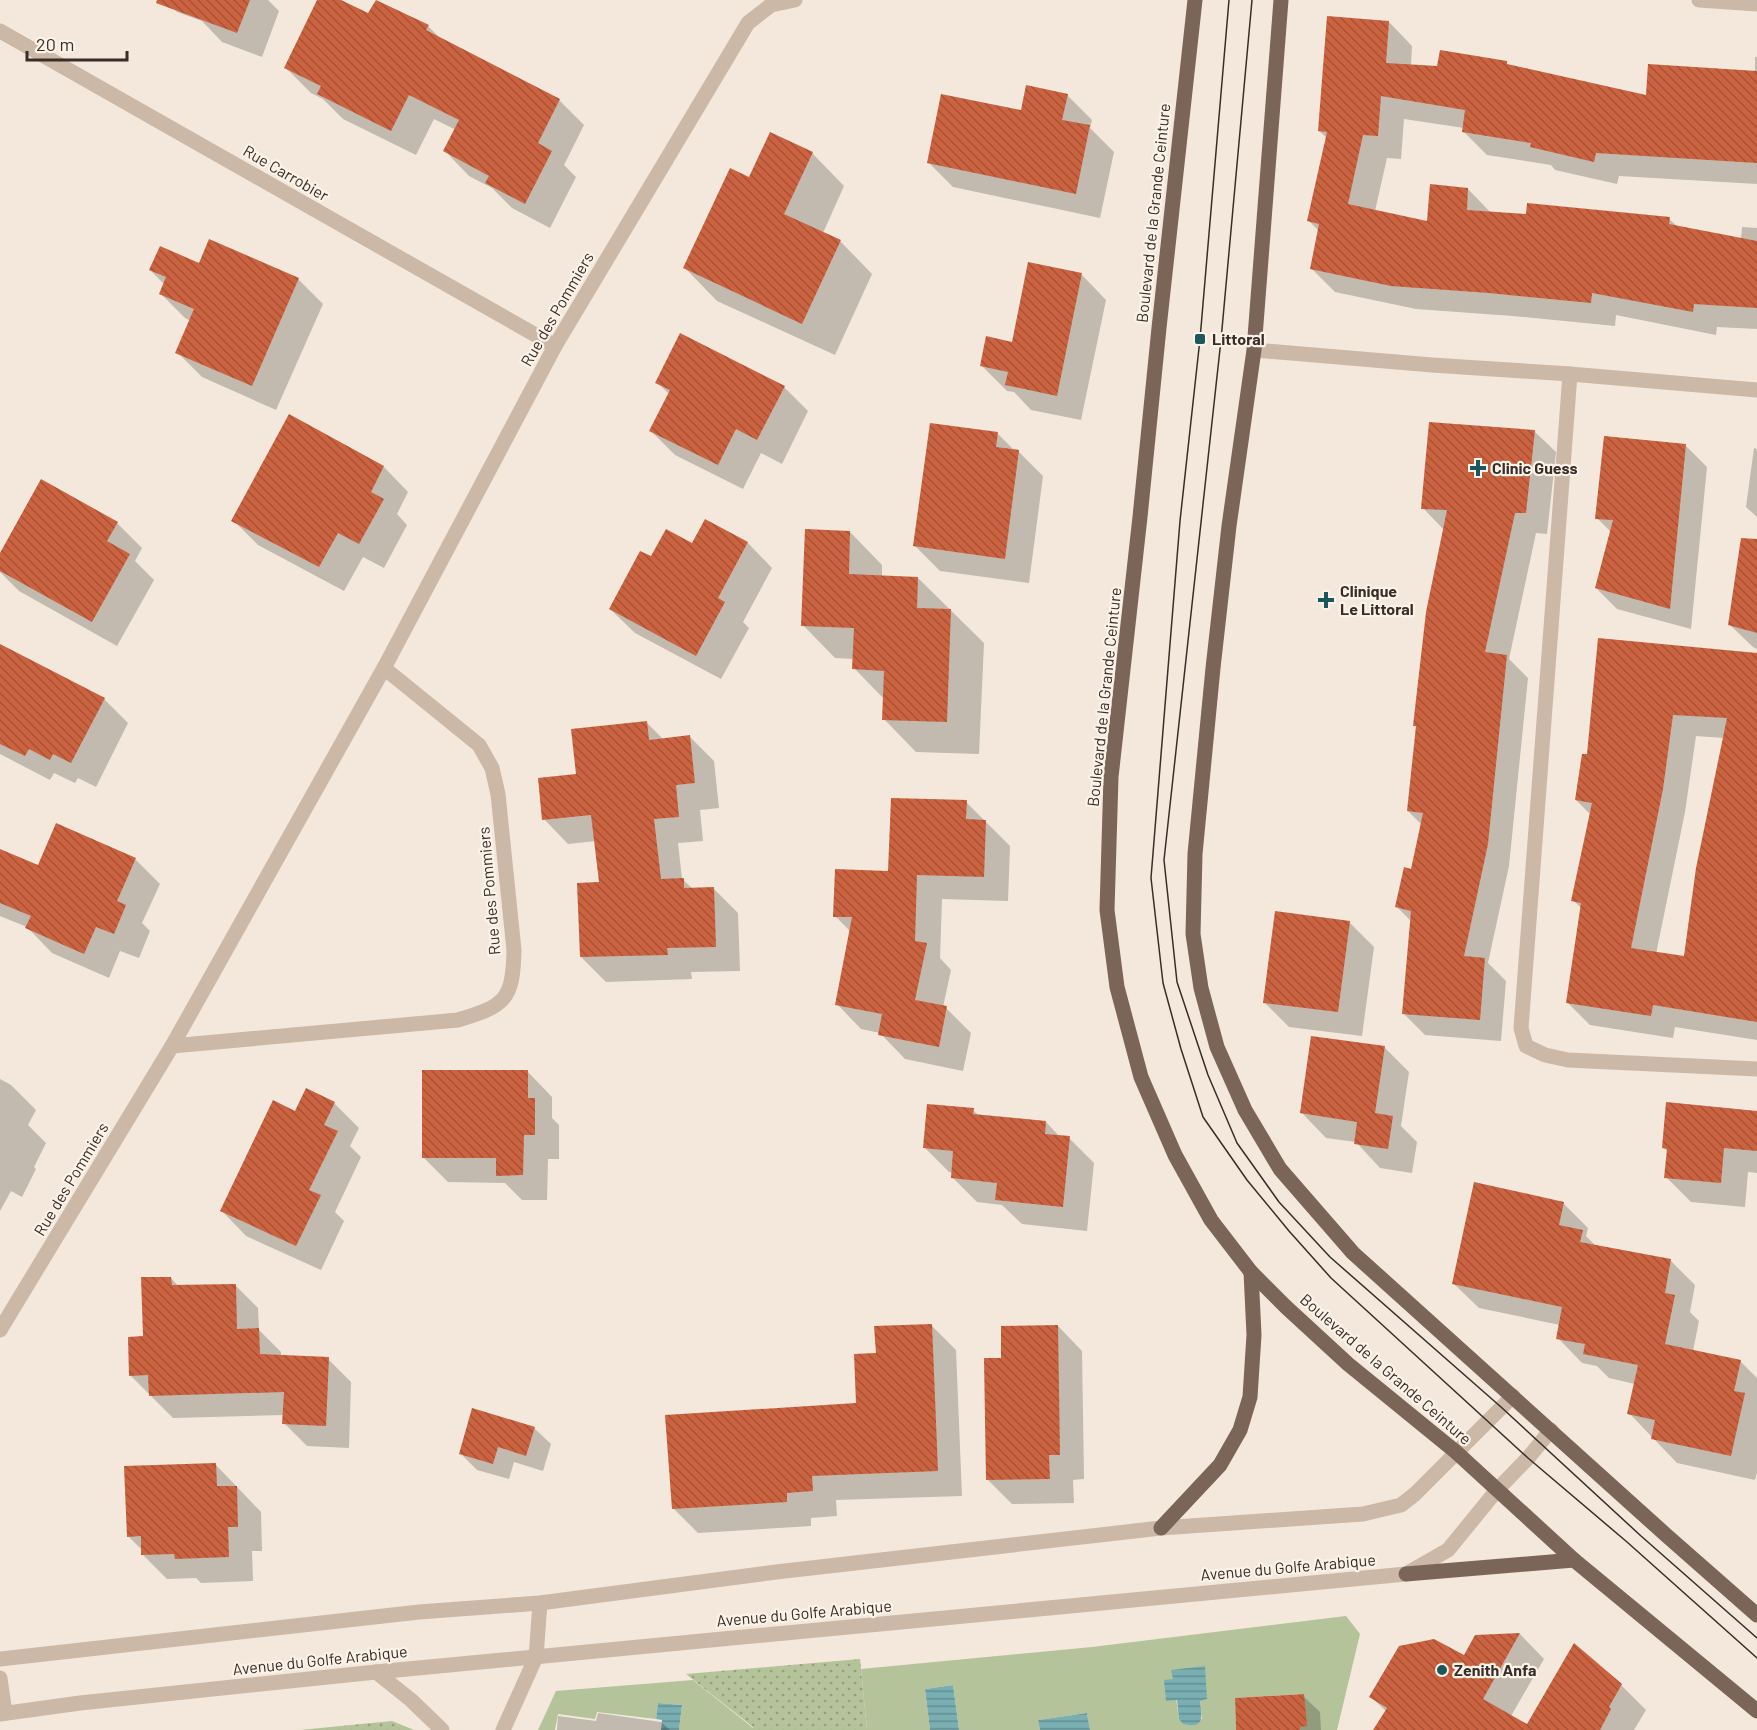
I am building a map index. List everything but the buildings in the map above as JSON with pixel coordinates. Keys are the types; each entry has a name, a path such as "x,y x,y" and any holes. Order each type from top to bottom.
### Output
{"main road":[{"name":"Boulevard de la Grande Ceinture","path":"1195,0 1111,777 1107,910 1117,987 1141,1077 1175,1155 1211,1220 1251,1272 1348,1364 1456,1452 1574,1560 1757,1712"},
{"path":"1281,0 1254,350 1229,526 1196,854 1193,934 1201,988 1217,1047 1245,1110 1280,1169 1353,1253 1757,1615"},
{"path":"1161,1528 1220,1465 1240,1430 1250,1397 1254,1335 1251,1272"},
{"path":"1406,1574 1574,1560"}],"street":[{"name":"Rue des Pommiers","path":"0,1330 172,1047 384,668 555,346 748,23 771,2 795,0"},
{"path":"1699,0 1757,4"},
{"name":"Rue Carrobier","path":"0,31 555,346"},
{"path":"1254,350 1757,390"},
{"path":"1570,374 1521,1028 1526,1046 1545,1055 1568,1059 1757,1069"},
{"name":"Rue des Pommiers","path":"172,1047 459,1020 487,1012 506,998 514,975 514,950 498,794 492,768 480,745 384,668"},
{"path":"0,1659 419,1612 540,1603 776,1572 1161,1528 1363,1514 1401,1505 1415,1494 1513,1396"},
{"name":"Avenue du Golfe Arabique","path":"3,1714 80,1703 376,1672 1406,1574 1448,1550 1497,1490 1551,1430"},
{"path":"503,1730 536,1657 540,1603"},
{"path":"376,1672 411,1700 442,1730"},
{"path":"0,1678 3,1714"}],"green space":[{"path":"1346,1616 1360,1634 1337,1730 1300,1730 1303,1694 1235,1698 1236,1730 1090,1730 1087,1713 1038,1720 1040,1730 959,1730 953,1685 925,1689 930,1730 867,1730 861,1669 1092,1647","holes":["1172,1670 1207,1699 1200,1700 1202,1719 1179,1719"]},
{"path":"860,1659 867,1730 753,1730 753,1727 686,1674"},
{"path":"693,1680 753,1730 679,1730 682,1705 658,1703 656,1719 597,1712 595,1719 558,1714 555,1730 538,1730 556,1691"},
{"path":"392,1721 414,1730 300,1730"}],"water":[{"path":"1205,1666 1207,1699 1200,1701 1199,1723 1183,1724 1179,1719 1177,1700 1166,1701 1164,1680 1173,1679 1171,1670"},
{"path":"953,1685 959,1730 930,1730 925,1689"},
{"path":"658,1703 682,1705 679,1730 661,1730 662,1720 656,1719"},
{"path":"1087,1713 1090,1730 1040,1730 1038,1720"}],"tram line":[{"path":"1229,0 1200,339 1180,521 1151,878 1163,983 1181,1049 1203,1117 1247,1180 1331,1278 1528,1458 1627,1542 1757,1658"},
{"path":"1252,0 1221,340 1164,860 1177,982 1208,1075 1237,1143 1279,1202 1330,1257 1501,1407 1641,1536 1757,1638"}],"place":[{"name":"Littoral","path":"1200,339"},
{"name":"Clinic Guess","path":"1478,468"},
{"name":"Clinique Le Littoral","path":"1326,600"},
{"name":"Zenith Anfa","path":"1442,1670"}]}
